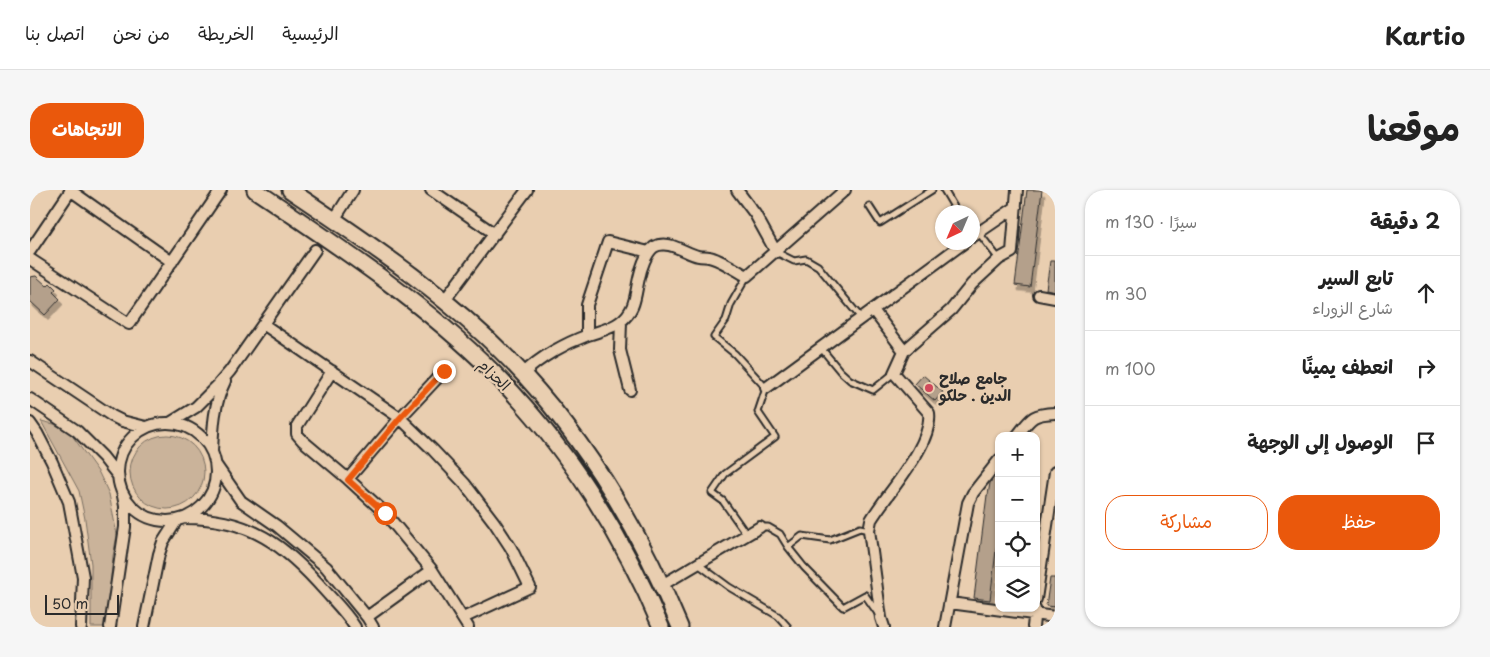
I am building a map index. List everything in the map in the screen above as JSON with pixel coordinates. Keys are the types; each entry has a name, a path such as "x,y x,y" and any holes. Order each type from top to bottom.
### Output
{"main road":[{"name":"الحزام","path":"255,190 380,276 494,373 550,437 594,498 628,557 661,627"},
{"path":"290,190 386,255 444,301 523,374 570,431 626,514 662,584 680,627"}],"street":[{"path":"30,251 71,190 172,262"},
{"path":"30,258 129,324 221,190"},
{"path":"334,220 353,190"},
{"path":"431,190 495,234"},
{"path":"444,301 527,190"},
{"path":"737,190 755,214 776,252"},
{"path":"523,374 548,354 587,335 613,327 621,322 636,299 639,277 649,252 655,247 662,245 670,246 698,256 710,257 747,276 845,190"},
{"path":"882,622 869,530 871,520 918,451 930,420 929,413 894,373 904,351 951,310 972,284 999,259 1012,252 1018,190"},
{"path":"980,232 1016,206"},
{"path":"587,335 587,305 608,242 649,252"},
{"path":"170,423 196,407 230,371 315,250"},
{"path":"766,388 955,250"},
{"path":"1039,295 1055,298"},
{"path":"872,310 904,351"},
{"path":"621,322 620,350 630,390"},
{"path":"263,324 332,371 400,418 433,450 465,484 504,536 530,587 465,623 432,570 385,513 297,434 297,426 332,371"},
{"path":"30,362 117,418 146,428"},
{"path":"212,452 214,417 222,387 230,371"},
{"path":"348,480 400,418 444,371"},
{"path":"30,399 77,431 103,457 118,476"},
{"path":"1020,432 1032,418 1040,414 1055,413"},
{"path":"30,423 37,432 69,502 83,577 81,627"},
{"path":"110,627 125,527 125,506 118,476 119,461 125,447 134,436 146,428 170,423 182,425 197,433 206,442 212,452 216,465 216,480 208,500 197,511 180,519 163,542 144,627"},
{"path":"216,465 241,501 276,526 326,567 373,627"},
{"path":"945,627 968,503 973,493 995,465"},
{"path":"1040,582 1050,539 1055,472"},
{"path":"122,491 135,509 147,517 162,521 210,519 234,524 274,542 308,571 354,626"},
{"path":"662,584 760,527"},
{"path":"367,617 432,570"},
{"path":"950,604 995,608"},
{"path":"1033,627 1034,612"},
{"path":"1038,612 1055,617"}],"lane":[{"path":"869,206 880,223 932,190"},
{"path":"944,190 953,205"},
{"path":"980,239 999,259"},
{"path":"776,252 794,261 806,259 818,266 861,318"},
{"path":"747,276 731,304 726,320 714,338 735,354 766,388 758,412 775,437 725,474 712,493 723,501 747,535"},
{"path":"821,347 840,371 850,380 873,390 894,373"},
{"path":"760,527 768,527 780,534 804,567 843,607 865,595 882,622"},
{"path":"788,547 802,536 830,540 860,528 869,530"},
{"path":"698,564 730,587 778,616 788,627"}],"shaded area":[{"path":"41,421 54,424 71,434 99,473 109,494 117,535 106,627 91,627 91,564 79,491"},
{"path":"160,435 174,435 188,441 198,451 204,465 204,479 198,493 188,503 174,509 160,509 146,503 136,493 130,479 130,465 136,451 146,441"}],"building":[{"path":"1027,190 1042,190 1030,287 1015,285"},
{"path":"1050,261 1055,261 1055,291 1046,289"},
{"path":"36,276 47,286 50,283 56,289 53,292 60,299 45,315 30,301 30,277"},
{"name":"جامع صلاح الدين . حلكو","path":"923,375 943,392 935,401 915,384"},
{"path":"995,476 995,559 990,600 974,598 990,483"},
{"path":"1050,578 1055,578 1055,607 1046,606"}],"place":[{"name":"جامع صلاح الدين . حلكو","path":"929,388"}],"route":[{"path":"385,513 348,480 400,418 444,371"}]}
